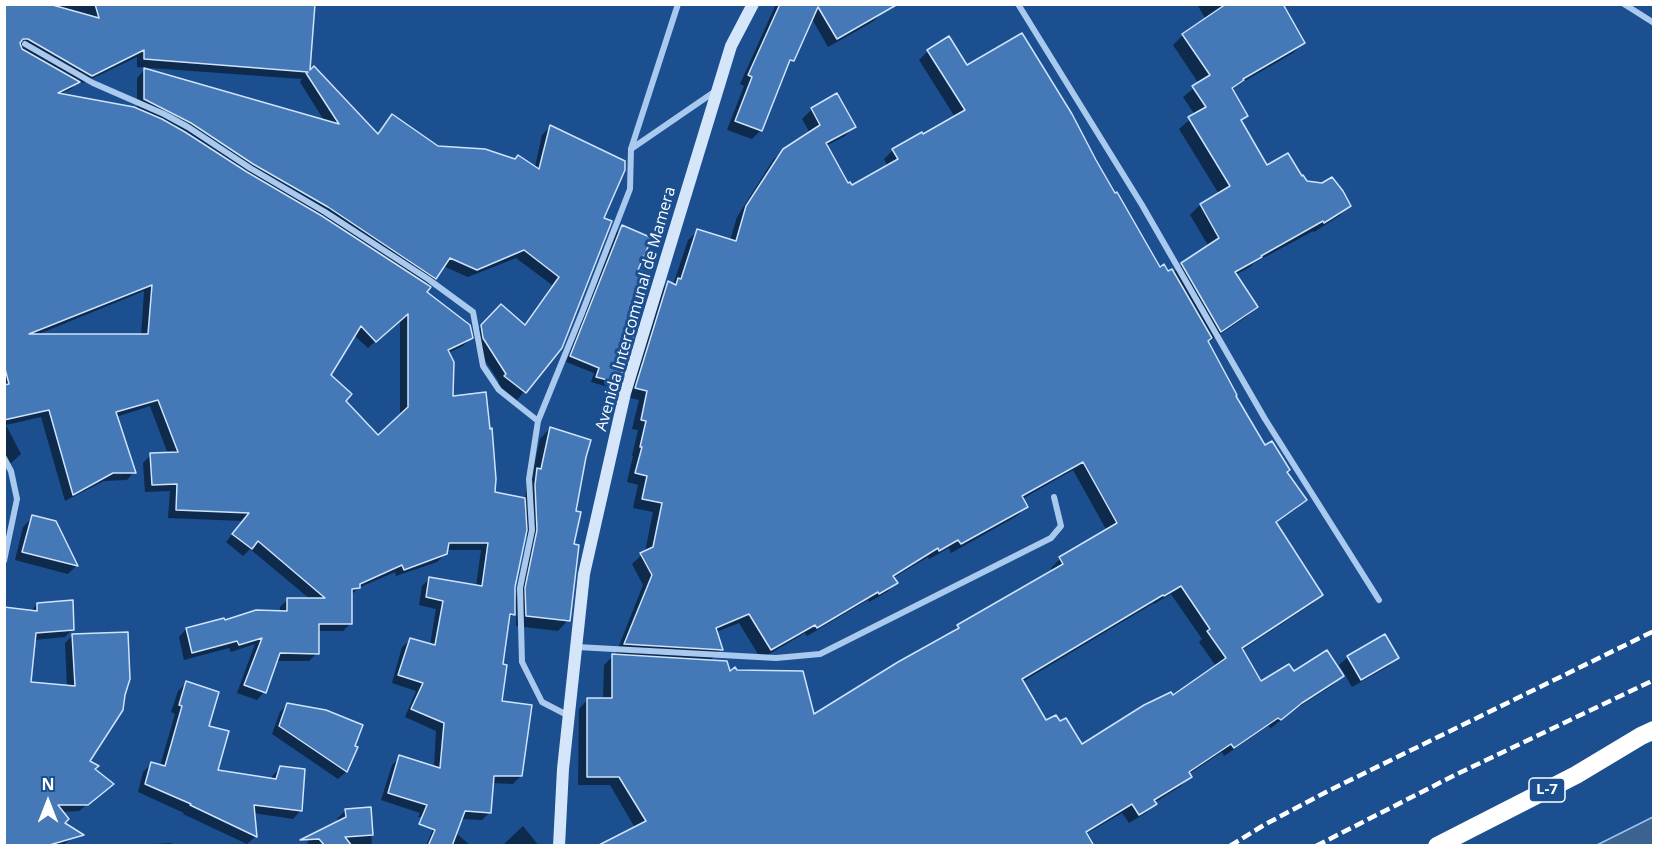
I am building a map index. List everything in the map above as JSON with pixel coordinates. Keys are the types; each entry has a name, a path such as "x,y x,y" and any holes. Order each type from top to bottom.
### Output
{"highway":[{"name":"L-7","path":"1437,846 1576,775 1653,730"}],"street":[{"path":"569,716 542,702 522,662 520,588 532,530 529,479 538,421 630,189 631,149 678,4"},
{"name":"Avenida Intercomunal de Mamera","path":"559,846 563,769 584,574 625,393 731,46 753,4"},
{"path":"1017,4 1142,205 1265,419 1379,600"},
{"path":"1625,5 1653,23"},
{"path":"25,44 93,83 164,114 188,128 325,212 428,279 473,312 483,366 499,390 538,421"},
{"path":"631,149 718,89"},
{"path":"4,458 11,471 17,499 4,561"},
{"path":"576,647 776,658 820,654 1051,538 1061,526 1054,497"}],"water":[{"path":"1653,817 1653,845 1597,845"}],"building":[{"path":"4,4 49,4 99,18 95,4 315,4 310,70 314,66 378,134 392,114 438,146 485,149 515,159 518,155 539,169 550,125 625,161 625,170 604,218 612,221 562,348 526,393 504,376 506,374 483,338 481,325 501,304 525,325 559,277 524,250 477,270 450,258 436,279 328,207 253,164 191,123 144,99 144,68 339,124 306,73 308,72 144,59 144,50 92,76 28,39 23,39 20,43 22,49 80,82 58,93 134,107 162,119 322,216 431,287 427,292 470,325 473,338 448,350 454,362 453,396 486,392 490,429 492,428 495,492 525,498 527,530 515,587 515,615 510,614 503,664 507,665 502,701 532,705 522,776 494,776 491,813 465,811 452,846 428,846 435,830 419,824 427,805 388,793 399,755 440,768 444,723 411,709 423,683 398,675 410,638 435,645 443,601 426,597 429,577 482,586 488,543 449,543 447,554 404,570 402,565 360,584 360,588 352,589 352,624 319,624 319,654 280,653 266,693 244,685 262,638 239,645 237,641 192,653 186,628 224,618 225,620 256,610 287,611 287,598 325,598 258,541 252,549 232,534 249,513 176,510 177,484 152,485 150,453 178,452 158,400 116,412 136,473 113,473 73,495 49,410 4,420 4,385 9,384 4,365","holes":["152,285 148,334 29,334","408,314 408,407 378,435 346,401 352,394 331,375 361,326 376,342"]},
{"path":"780,4 898,4 837,39 818,7 794,61 790,60 762,131 735,121 752,77 748,75"},
{"path":"1226,4 1283,4 1305,43 1243,79 1232,88 1248,116 1241,120 1267,165 1288,153 1307,181 1322,183 1332,177 1351,206 1235,272 1258,307 1221,332 1181,263 1219,238 1200,204 1230,186 1188,117 1206,107 1192,86 1210,75 1182,34"},
{"path":"1022,33 1072,114 1096,160 1160,267 1164,264 1168,271 1172,269 1212,338 1208,341 1236,396 1265,445 1272,441 1290,470 1287,472 1307,500 1276,522 1323,595 1242,648 1261,681 1289,664 1294,671 1327,650 1344,676 1302,703 1281,720 1278,718 1234,748 1231,744 1189,772 1192,777 1154,800 1157,804 1139,815 1132,804 1086,832 1094,846 597,846 646,821 619,777 587,777 587,698 612,698 612,654 727,661 730,671 735,667 737,670 803,671 814,714 898,662 959,628 957,625 1063,564 1059,557 1117,523 1083,462 1022,496 1028,507 961,544 958,540 939,551 938,548 893,576 898,583 879,594 878,592 817,628 815,625 771,650 749,614 716,628 723,650 624,644 652,575 640,553 653,547 662,503 642,499 647,476 635,473 646,421 641,420 647,391 635,388 668,281 676,285 678,278 681,279 697,229 736,241 746,206 783,149 820,125 811,108 837,93 856,127 826,143 848,183 852,185 898,159 892,149 965,110 927,50 949,36 967,65","holes":["1181,586 1210,629 1207,631 1226,658 1173,695 1171,692 1144,705 1082,744 1066,718 1060,721 1056,715 1046,720 1022,679"]},
{"path":"622,225 652,238 638,270 652,275 619,383 596,377 599,368 570,356"},
{"path":"550,427 591,440 576,511 581,512 574,544 579,545 570,621 526,616 525,588 537,530 535,485 537,468 541,469"},
{"path":"32,515 56,521 78,566 22,552"},
{"path":"73,600 74,630 36,633 31,682 75,686 72,634 128,632 130,679 123,710 90,761 99,766 95,769 114,784 88,805 58,805 69,819 65,823 84,835 46,846 4,846 4,607 37,611 37,603"},
{"path":"1385,634 1399,658 1361,680 1347,656"},
{"path":"186,681 219,692 209,726 229,731 218,770 276,779 280,766 305,769 302,811 254,805 257,837 145,784 151,762 165,766 182,706 179,705"},
{"path":"287,703 326,710 363,725 355,746 358,747 347,772 279,726"},
{"path":"371,807 373,835 345,837 352,846 325,846 319,839 300,840 346,817 345,809"}],"railway":[{"path":"1230,846 1328,791 1654,631"},
{"path":"1316,846 1455,775 1654,680"}]}
